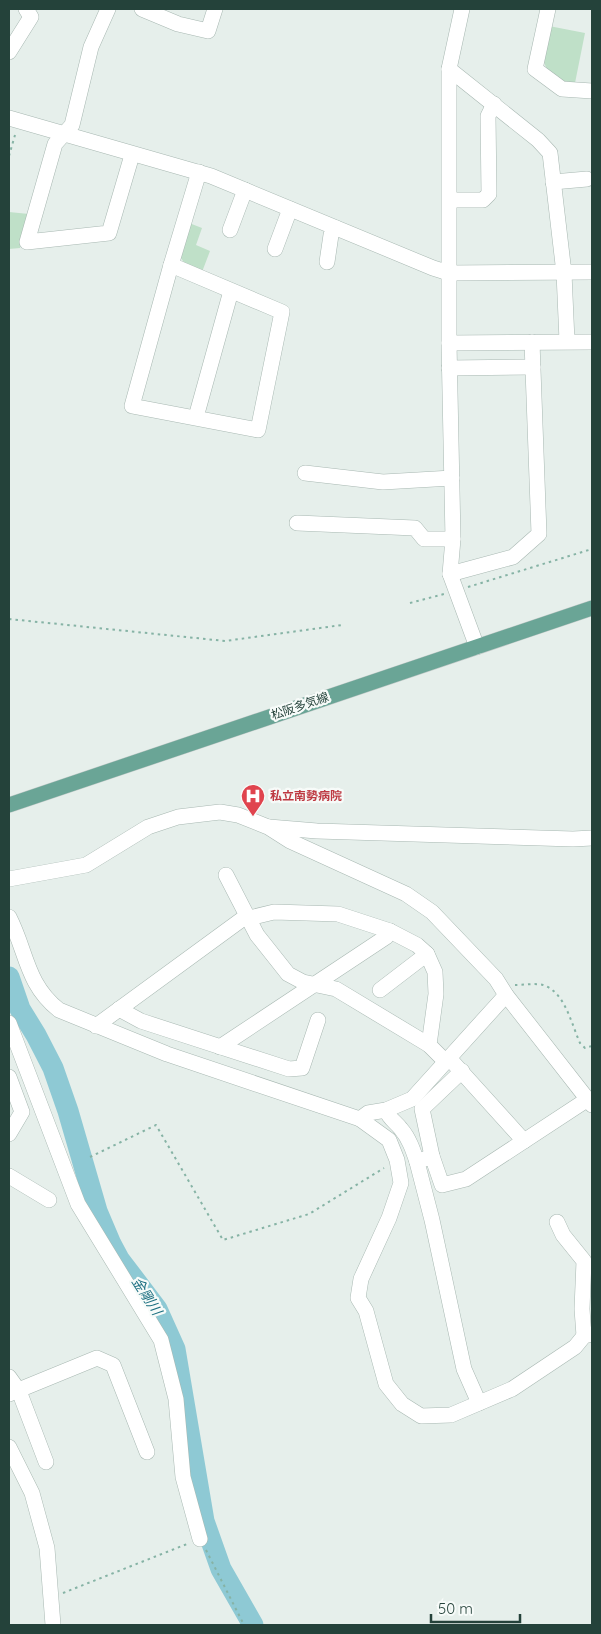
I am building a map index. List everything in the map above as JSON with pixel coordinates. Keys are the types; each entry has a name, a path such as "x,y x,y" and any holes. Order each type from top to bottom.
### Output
{"main road":[{"name":"松阪多気線","path":"9,805 592,608"}],"street":[{"path":"9,52 31,17 26,9"},
{"path":"108,9 91,47 72,125 55,144 26,242 109,233 132,155"},
{"path":"142,9 178,24 208,32 215,9"},
{"path":"462,9 449,69 450,200 448,273 453,539 450,574 477,647"},
{"path":"548,9 535,69 562,89 592,90"},
{"path":"449,69 538,140 550,153 564,273 567,341"},
{"path":"450,200 484,200 489,194 488,116 494,104"},
{"path":"14,120 132,155 199,172 448,273 592,272"},
{"path":"171,265 282,312 258,430 132,406 171,265 199,172"},
{"path":"553,182 587,179"},
{"path":"230,230 245,190"},
{"path":"275,249 290,209"},
{"path":"327,262 332,235 336,228"},
{"path":"196,417 231,291"},
{"path":"450,574 512,557 539,534 532,342"},
{"path":"449,343 592,342"},
{"path":"449,368 533,366"},
{"path":"305,473 384,482 452,478"},
{"path":"297,523 415,528 424,539 453,539"},
{"path":"9,879 86,865 148,827 178,818 220,812 238,815 268,827 290,841 406,894 432,912 496,979 506,995 590,1102 524,1141 466,1179 442,1185 432,1156 422,1109 462,1071"},
{"path":"268,827 317,831 592,838"},
{"path":"226,875 257,934 288,974 303,982 336,989 429,1045 462,1071 524,1141"},
{"path":"96,1026 241,920 274,912 338,914 390,931 417,945 427,954 435,972 436,994 429,1045"},
{"path":"9,917 36,987 45,999 58,1010 167,1054 360,1119 389,1140 397,1160 401,1183 389,1218 361,1279 358,1298 366,1312 386,1384 402,1404 421,1416 450,1415 512,1389 576,1347 588,1335 582,1309 584,1261 562,1235 557,1222"},
{"path":"220,1047 386,937 390,931"},
{"path":"380,990 427,954"},
{"path":"360,1119 368,1113 386,1110 412,1099 506,995"},
{"path":"119,1009 141,1021 289,1069 302,1068 318,1020"},
{"path":"9,1023 78,1204 162,1340 176,1399 183,1478 200,1539"},
{"path":"9,1077 22,1112 9,1134"},
{"path":"386,1110 388,1116 402,1129 417,1162 432,1220 464,1369 479,1403"},
{"path":"417,1162 432,1156"},
{"path":"9,1176 49,1200"},
{"path":"14,1392 97,1358 113,1365 147,1452"},
{"path":"9,1377 46,1462"},
{"path":"9,1447 32,1492 47,1548 53,1625"}],"path":[{"path":"9,156 14,120"},
{"path":"410,603 592,549"},
{"path":"9,619 225,642 342,625"},
{"path":"496,979 514,985 542,985 555,992 561,999 580,1042 585,1048 592,1046"},
{"path":"90,1157 156,1125 223,1240 308,1214 397,1160"},
{"path":"52,1597 200,1539 244,1625"}],"green space":[{"path":"549,26 585,33 575,83 566,82 559,78 548,70 545,65 544,53"},
{"path":"9,212 29,214 20,248 9,249"},
{"path":"189,223 202,228 196,245 210,251 202,272 187,267 179,255"}],"waterway":[{"name":"金剛川","path":"9,977 20,1009 53,1068 68,1111 97,1211 111,1244 119,1259 157,1309 175,1349 204,1521 221,1569 253,1625"}],"place":[{"name":"私立南勢病院","path":"253,817"}]}
